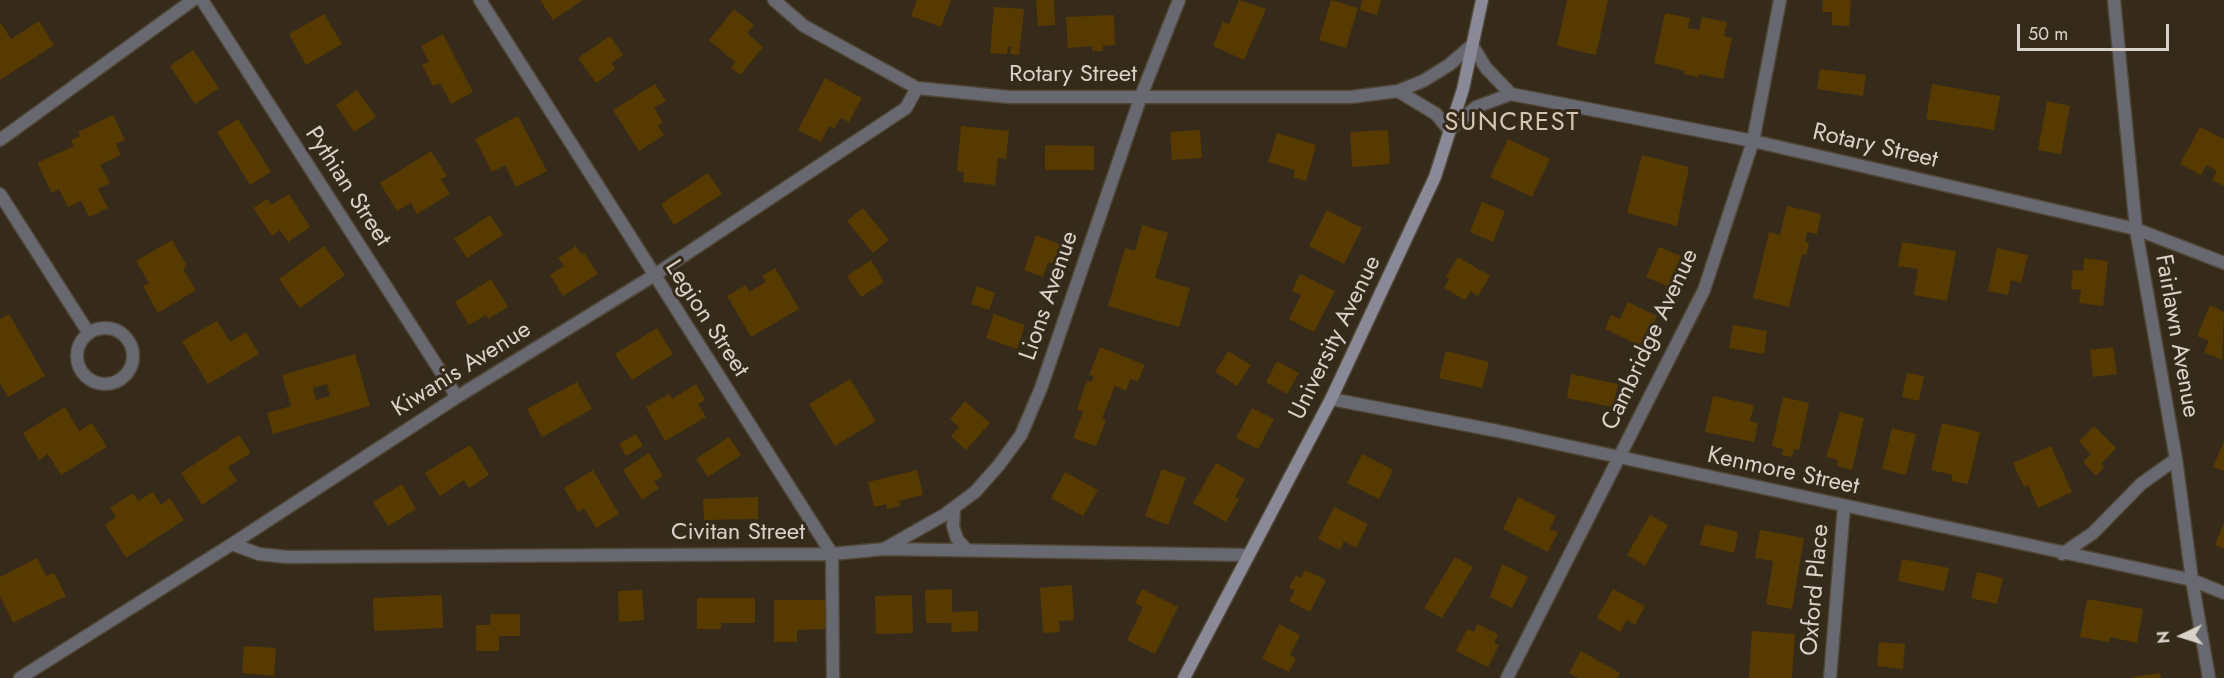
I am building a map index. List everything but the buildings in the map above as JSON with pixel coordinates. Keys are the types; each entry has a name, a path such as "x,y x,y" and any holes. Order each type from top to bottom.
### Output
{"street":[{"path":"0,140 193,0"},
{"name":"Pythian Street","path":"202,0 457,397"},
{"name":"Legion Street","path":"480,0 653,276 832,554"},
{"name":"Rotary Street","path":"774,0 804,26 917,88 1009,97 1351,97 1398,91 1423,81 1449,65 1472,45"},
{"name":"Lions Avenue","path":"884,549 954,508 975,492 1021,435 1041,388 1141,96 1179,0"},
{"name":"University Avenue","path":"1184,678 1331,399 1435,177 1463,88 1482,0"},
{"name":"Cambridge Avenue","path":"1507,678 1704,290 1753,141 1780,0"},
{"name":"Fairlawn Avenue","path":"2114,0 2136,230 2176,459 2192,580 2209,678"},
{"path":"1398,91 1436,114 1449,130 1476,107 1510,94 1486,68 1472,45"},
{"name":"Kiwanis Avenue","path":"20,678 232,544 457,397 653,276 906,108 917,88"},
{"name":"Rotary Street","path":"1510,94 1753,141 2136,230 2224,263"},
{"path":"0,194 88,332"},
{"path":"112,329 124,335 131,345 133,358 130,370 121,380 110,384 97,384 82,372 77,355 80,343 88,332 112,329"},
{"name":"Kenmore Street","path":"1331,399 2192,580 2224,593"},
{"path":"2062,554 2093,533 2141,484 2176,459"},
{"name":"Oxford Place","path":"1830,678 1844,506"},
{"path":"954,508 953,526 957,539 967,550"},
{"name":"Civitan Street","path":"232,544 259,554 286,557 832,554 884,549 1247,555"},
{"path":"832,554 833,678"}],"district":[{"name":"SUNCREST","path":"1512,124"}]}
